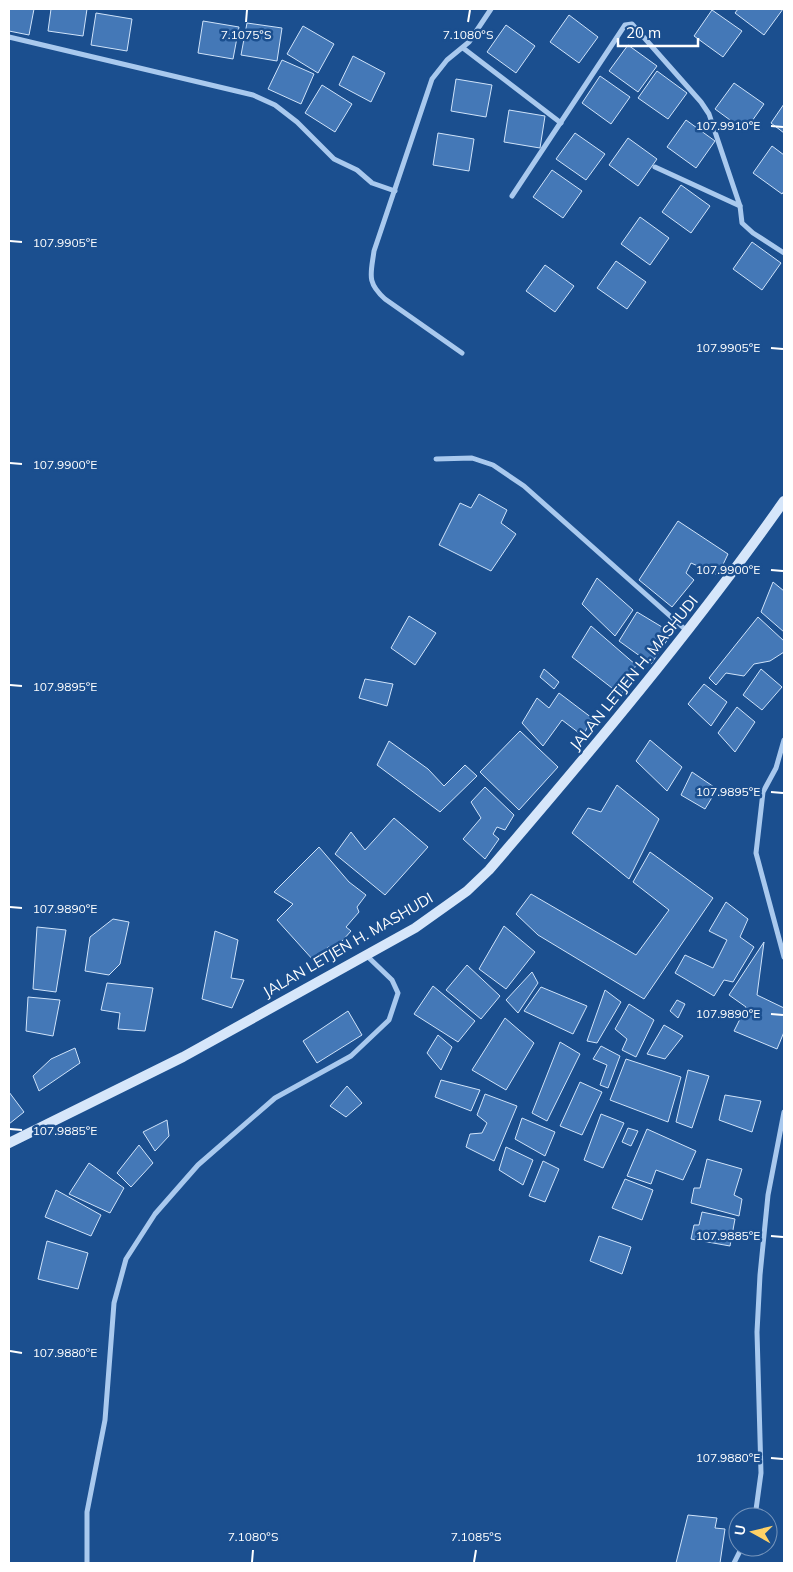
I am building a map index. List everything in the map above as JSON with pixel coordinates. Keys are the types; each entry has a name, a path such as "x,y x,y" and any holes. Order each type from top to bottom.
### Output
{"main road":[{"name":"JALAN LETJEN H. MASHUDI","path":"9,1143 182,1057 414,928 467,891 489,870 611,727 728,580 784,501"}],"street":[{"path":"462,353 385,299 375,290 370,279 374,251 432,79 447,60 463,48 492,9"},
{"path":"512,196 625,25 632,24 701,102 709,114 740,206 742,223 753,233 784,253"},
{"path":"9,37 253,95 276,105 298,122 334,159 357,170 372,183 395,191"},
{"path":"463,48 561,123"},
{"path":"655,167 740,206"},
{"path":"436,459 472,458 493,465 524,486 687,632"},
{"path":"784,740 776,768 763,792 756,854 784,957"},
{"path":"87,1563 87,1512 105,1420 114,1303 126,1259 155,1214 198,1164 275,1098 351,1056 389,1020 398,993 392,980 365,954"},
{"path":"756,1507 761,1473 757,1332 760,1275 768,1195 784,1112"}],"building":[{"path":"9,9 34,9 29,35 9,31"},
{"path":"51,9 87,9 83,36 48,31"},
{"path":"738,9 783,9 764,35 735,13"},
{"path":"712,10 742,31 723,57 694,36"},
{"path":"96,13 132,19 127,51 91,45"},
{"path":"569,15 598,37 579,63 550,42"},
{"path":"203,21 239,27 233,59 198,53"},
{"path":"247,23 282,28 277,61 241,55"},
{"path":"506,25 535,46 516,73 487,52"},
{"path":"303,26 334,44 318,73 287,54"},
{"path":"628,45 657,66 638,92 609,71"},
{"path":"353,56 385,73 371,102 339,85"},
{"path":"282,60 314,74 301,104 268,89"},
{"path":"657,71 687,93 668,119 638,98"},
{"path":"600,76 630,97 611,124 582,103"},
{"path":"456,79 492,85 486,117 451,111"},
{"path":"734,83 764,104 745,131 715,109"},
{"path":"322,85 352,104 335,132 305,113"},
{"path":"784,104 784,133 771,123"},
{"path":"509,110 545,116 540,148 504,142"},
{"path":"686,120 715,141 696,168 667,147"},
{"path":"438,133 474,139 469,171 433,165"},
{"path":"575,133 605,154 586,180 556,159"},
{"path":"628,138 657,159 638,186 609,165"},
{"path":"772,146 784,155 784,191 782,194 753,173"},
{"path":"552,170 582,191 563,218 533,197"},
{"path":"681,185 710,206 691,233 662,212"},
{"path":"640,217 669,238 650,265 621,244"},
{"path":"752,242 781,263 762,290 733,269"},
{"path":"616,261 646,282 627,309 597,288"},
{"path":"545,265 574,286 555,312 526,291"},
{"path":"479,494 507,510 501,523 516,534 491,571 439,545 460,503 471,508"},
{"path":"678,521 728,554 718,575 691,563 686,573 694,580 672,607 639,580"},
{"path":"597,578 633,610 615,636 582,604"},
{"path":"773,582 784,591 784,632 761,612"},
{"path":"637,612 672,633 651,664 619,641"},
{"path":"409,616 436,633 415,665 391,648"},
{"path":"758,617 784,641 784,652 770,661 754,664 744,676 726,673 716,685 709,678"},
{"path":"591,626 636,665 621,695 572,657"},
{"path":"544,669 559,682 554,689 540,677"},
{"path":"761,669 782,687 762,710 743,695"},
{"path":"365,679 393,684 387,706 359,698"},
{"path":"704,684 727,702 711,726 688,704"},
{"path":"559,693 592,718 583,736 562,720 543,746 522,723 537,698 549,708"},
{"path":"737,707 755,722 735,752 718,733"},
{"path":"520,731 558,767 519,810 480,772"},
{"path":"650,740 682,767 667,791 636,761"},
{"path":"389,741 428,769 444,786 465,765 477,776 440,812 377,765"},
{"path":"692,772 717,789 705,809 681,795"},
{"path":"617,785 659,819 629,879 572,833 588,808 601,812"},
{"path":"485,787 514,815 505,830 497,827 493,834 499,839 485,859 463,839 481,818 471,802"},
{"path":"394,818 428,847 385,895 335,854 351,832 365,850"},
{"path":"319,847 349,882 366,895 357,907 359,912 346,927 351,931 335,949 328,947 314,961 277,920 293,904 274,892"},
{"path":"650,852 713,898 644,999 538,935 516,914 531,894 636,955 669,910 633,882"},
{"path":"726,902 748,919 740,937 754,947 733,982 724,980 714,996 675,973 685,955 713,968 727,940 709,931"},
{"path":"113,919 129,922 120,964 109,975 85,971 90,937"},
{"path":"504,926 535,952 506,989 479,969"},
{"path":"37,927 66,930 56,992 33,989"},
{"path":"215,931 238,940 231,978 244,980 232,1008 202,999"},
{"path":"764,942 757,995 784,1008 784,1032 777,1049 734,1031 746,1007 729,995"},
{"path":"467,965 500,996 481,1019 446,990"},
{"path":"532,972 538,983 518,1013 506,1000"},
{"path":"107,983 153,988 145,1031 118,1029 120,1013 101,1010"},
{"path":"433,986 475,1021 458,1042 414,1014"},
{"path":"541,987 587,1006 573,1034 524,1011"},
{"path":"605,990 621,1002 597,1043 587,1041"},
{"path":"28,997 60,1000 53,1036 26,1031"},
{"path":"677,1000 685,1004 678,1018 670,1011"},
{"path":"629,1004 654,1020 636,1057 622,1050 627,1039 615,1029"},
{"path":"348,1011 362,1035 317,1063 303,1041"},
{"path":"505,1018 534,1043 506,1090 472,1070"},
{"path":"664,1025 683,1036 665,1059 647,1054"},
{"path":"438,1035 452,1047 441,1070 427,1053"},
{"path":"560,1042 580,1054 547,1121 532,1113"},
{"path":"601,1046 620,1056 608,1088 600,1085 607,1065 593,1059"},
{"path":"75,1048 80,1063 39,1091 33,1076 51,1059"},
{"path":"626,1059 681,1077 668,1122 610,1100"},
{"path":"688,1070 709,1076 692,1128 676,1122"},
{"path":"441,1080 480,1090 471,1111 435,1097"},
{"path":"580,1082 602,1092 582,1135 560,1126"},
{"path":"347,1086 362,1103 346,1117 330,1106"},
{"path":"9,1092 24,1112 9,1124"},
{"path":"485,1094 517,1106 494,1161 466,1147 470,1134 482,1133 487,1123 477,1115"},
{"path":"725,1095 761,1101 752,1132 719,1120"},
{"path":"601,1114 624,1123 603,1168 584,1160"},
{"path":"522,1118 555,1132 545,1156 515,1139"},
{"path":"167,1120 169,1136 155,1151 143,1132"},
{"path":"628,1128 638,1131 631,1146 622,1142"},
{"path":"647,1129 696,1151 683,1180 656,1170 651,1184 627,1176"},
{"path":"139,1145 153,1163 131,1187 117,1173"},
{"path":"506,1147 533,1160 523,1185 499,1170"},
{"path":"707,1159 742,1169 734,1195 742,1199 739,1216 691,1203 694,1188 700,1188"},
{"path":"543,1161 559,1169 545,1202 529,1196"},
{"path":"89,1163 124,1188 110,1213 69,1194"},
{"path":"625,1179 653,1190 642,1220 612,1208"},
{"path":"56,1190 101,1215 91,1236 45,1217"},
{"path":"702,1212 735,1219 730,1246 691,1239 694,1225 699,1225"},
{"path":"599,1236 631,1247 622,1274 590,1261"},
{"path":"47,1241 88,1253 78,1289 38,1279"},
{"path":"688,1515 717,1518 715,1528 725,1529 720,1563 676,1563"}]}
